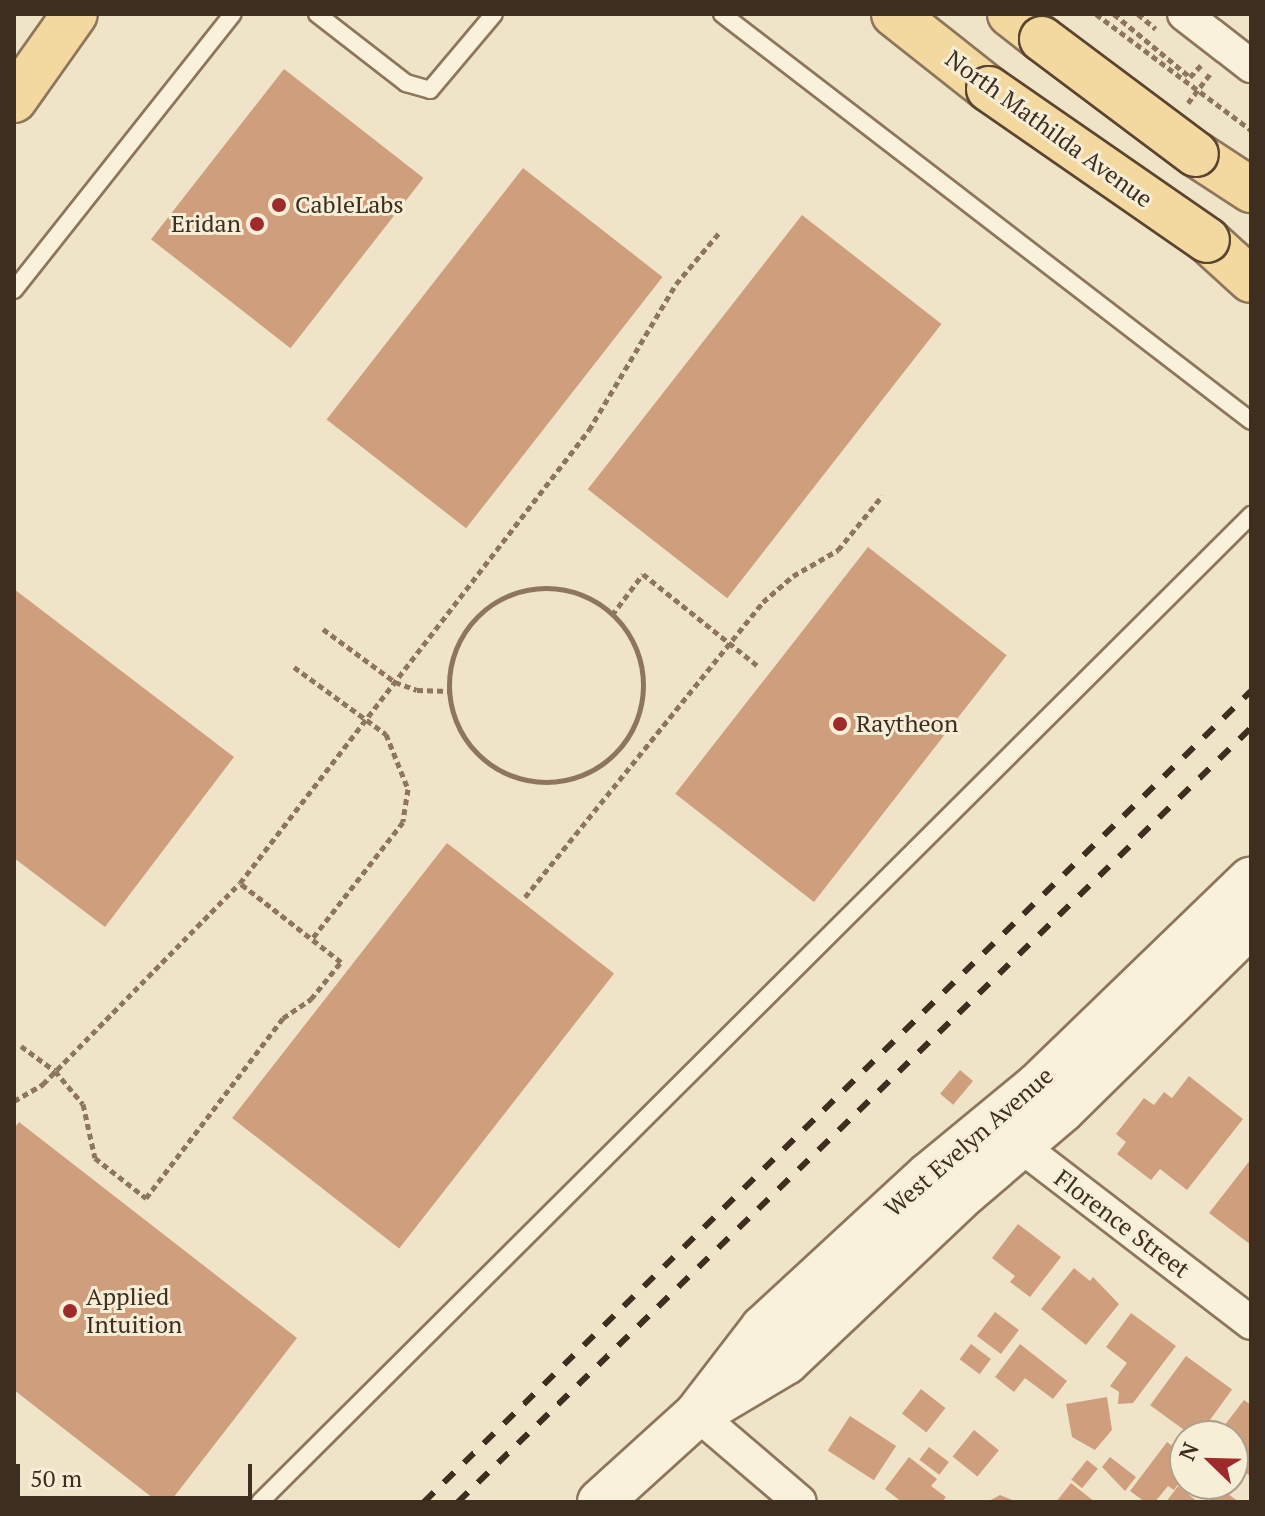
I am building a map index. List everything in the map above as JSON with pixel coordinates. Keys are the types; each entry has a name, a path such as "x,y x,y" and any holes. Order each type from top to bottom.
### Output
{"main road":[{"path":"14,100 75,14"},
{"name":"North Mathilda Avenue","path":"894,14 989,89 1207,240"},
{"path":"1026,26 1196,154 1251,190"},
{"path":"1196,154 1251,183"},
{"path":"1207,240 1251,269"},
{"path":"1207,240 1251,280"},
{"name":"West Evelyn Avenue","path":"600,1502 697,1414 786,1362 1251,879"},
{"name":"West Evelyn Avenue","path":"1007,1135 1251,924"}],"street":[{"path":"1172,23 1251,66"},
{"name":"Florence Street","path":"1007,1135 1251,1323"},
{"path":"697,1414 800,1502"}],"lane":[{"path":"14,290 233,14"},
{"path":"317,14 406,83 430,90 494,14"},
{"path":"722,14 1251,421"},
{"path":"260,1502 647,1110 1251,515"}],"path":[{"path":"1096,14 1251,130"},
{"path":"1114,14 1190,77 1202,66 1191,57"},
{"path":"1138,14 1172,23"},
{"path":"14,1101 55,1071 240,883 589,430 676,284 719,233"},
{"path":"525,897 731,642 793,576 838,550 882,496"},
{"path":"612,615 643,574 759,667"},
{"path":"540,588 562,589 583,595 612,615 639,658 642,701 625,741 593,770 551,782 509,775 490,765 461,733 449,691 456,648 481,613 499,600 540,588"},
{"path":"323,629 395,682 417,690 449,691"},
{"path":"294,667 386,734 400,760 408,789 403,822 312,939"},
{"path":"21,1046 55,1071 83,1104 95,1158 146,1198 283,1018 311,999 341,962 240,883"}],"building":[{"path":"284,69 423,178 290,348 151,239"},
{"path":"523,168 662,277 466,528 327,419"},
{"path":"802,215 941,324 727,598 588,489"},
{"name":"Raytheon","path":"868,547 1007,655 814,902 675,794"},
{"path":"14,589 234,757 105,927 14,858"},
{"path":"447,843 614,974 399,1249 232,1118"},
{"path":"960,1070 973,1081 953,1105 940,1094"},
{"path":"1189,1076 1243,1119 1187,1190 1160,1169 1151,1180 1117,1154 1126,1142 1116,1134 1144,1098 1154,1105 1164,1092 1172,1098"},
{"path":"19,1122 297,1338 170,1502 158,1502 14,1390 14,1129"},
{"path":"1251,1159 1251,1245 1209,1213"},
{"path":"1018,1224 1061,1257 1030,1297 1010,1282 1015,1276 992,1258"},
{"path":"1074,1268 1090,1281 1093,1277 1119,1304 1086,1345 1041,1309"},
{"path":"995,1312 1019,1330 1001,1354 977,1336"},
{"path":"1131,1313 1176,1346 1133,1403 1118,1404 1119,1392 1110,1386 1127,1363 1106,1347"},
{"path":"971,1344 991,1359 980,1374 960,1359"},
{"path":"1020,1344 1067,1381 1053,1399 1025,1378 1014,1392 995,1377"},
{"path":"1186,1356 1232,1390 1210,1420 1170,1420 1150,1405"},
{"path":"921,1389 945,1408 926,1433 902,1413"},
{"path":"1107,1397 1112,1430 1095,1450 1072,1437 1066,1404"},
{"path":"1244,1400 1251,1405 1251,1477 1249,1420 1229,1420"},
{"path":"850,1416 896,1446 874,1480 828,1450"},
{"path":"974,1430 999,1450 977,1477 953,1456"},
{"path":"1167,1442 1169,1443 1169,1487 1155,1502 1145,1502 1130,1491"},
{"path":"929,1447 949,1462 939,1475 919,1460"},
{"path":"909,1457 937,1479 931,1486 946,1497 942,1502 902,1502 885,1489"},
{"path":"1110,1457 1136,1477 1125,1491 1102,1467"},
{"path":"1087,1460 1098,1469 1082,1488 1071,1479"},
{"path":"1071,1483 1095,1502 1056,1502"},
{"path":"1000,1495 1017,1502 987,1502"},
{"path":"1169,1498 1198,1502 1166,1502"},
{"path":"1236,1500 1239,1502 1209,1502"}],"railway":[{"path":"424,1502 1251,691"},
{"path":"458,1502 1251,728"}],"place":[{"name":"CableLabs","path":"279,205"},
{"name":"Eridan","path":"257,224"},
{"name":"Raytheon","path":"840,724"},
{"name":"Applied Intuition","path":"70,1311"}]}
